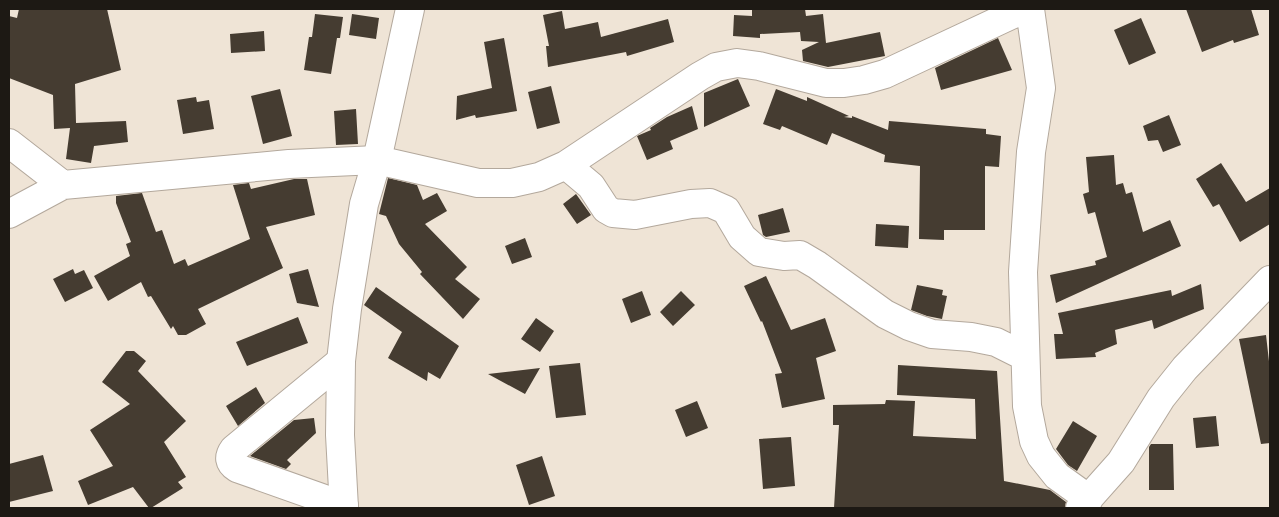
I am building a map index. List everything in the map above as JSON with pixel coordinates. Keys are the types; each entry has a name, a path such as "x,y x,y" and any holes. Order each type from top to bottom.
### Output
{"street":[{"path":"341,361 234,449 230,454 232,465 344,507 340,434 341,361 354,258 364,204 376,160 410,9"},
{"path":"9,214 63,185 290,164 376,160 478,183 512,184 539,178 566,165 716,67 737,63 759,66 826,83 844,83 885,74 1024,9"},
{"path":"1030,9 1041,88 1031,152 1022,272 1027,406 1034,441 1041,456 1084,504 1121,462 1161,398 1185,368 1270,280"},
{"path":"9,143 63,185"},
{"path":"566,165 592,186 606,209 613,213 635,216 691,204 710,203 726,210 742,237 759,252 784,256 800,255 885,314 909,326 932,334 971,337 996,342 1024,356"}],"building":[{"path":"19,9 107,9 121,70 75,84 76,123 126,121 128,142 94,146 91,163 66,159 70,128 54,129 53,95 9,78 9,16 17,18"},
{"path":"752,9 805,9 806,16 823,14 826,43 880,32 885,56 828,67 803,61 802,50 819,42 801,41 800,32 760,34 760,38 733,36 734,15 752,16"},
{"path":"1186,9 1251,9 1259,35 1234,43 1233,40 1202,52"},
{"path":"562,11 565,29 598,22 601,37 668,19 674,42 627,56 626,52 548,67 546,46 549,46 543,15"},
{"path":"315,14 343,17 340,38 337,38 331,74 304,70"},
{"path":"352,14 379,18 376,39 349,35"},
{"path":"1141,18 1156,53 1129,65 1114,30"},
{"path":"264,31 265,51 231,53 230,34"},
{"path":"504,38 517,111 476,118 475,115 456,120 457,96 492,88 484,42"},
{"path":"998,38 1012,70 941,90 935,68"},
{"path":"738,79 750,106 704,127 704,93"},
{"path":"551,86 560,123 537,129 528,92"},
{"path":"280,89 292,136 263,144 251,96"},
{"path":"776,89 807,101 807,97 849,116 844,117 852,118 852,116 888,130 889,121 986,129 986,134 1001,136 999,167 985,166 985,230 944,230 944,240 919,239 920,166 884,162 885,155 832,133 827,145 782,126 780,130 763,124"},
{"path":"196,97 197,102 209,100 214,129 183,134 177,100"},
{"path":"692,106 698,129 670,141 673,149 647,160 637,136 651,130 650,128 667,117"},
{"path":"356,109 358,144 336,145 334,111"},
{"path":"1169,115 1181,145 1163,152 1158,140 1148,141 1143,126"},
{"path":"1114,155 1116,185 1123,183 1126,194 1132,192 1143,232 1170,220 1181,246 1056,303 1050,275 1096,265 1095,261 1107,257 1095,212 1088,214 1083,194 1089,192 1086,157"},
{"path":"1221,163 1246,202 1270,188 1270,224 1240,242 1219,204 1213,207 1196,179"},
{"path":"388,178 417,185 423,200 437,193 447,211 425,224 467,267 455,279 480,299 463,319 420,274 422,272 399,244 386,216 379,214"},
{"path":"294,179 307,179 315,215 266,227 283,268 198,309 206,324 186,335 178,335 173,326 171,329 151,296 148,297 141,282 108,301 94,276 130,256 126,244 131,242 116,203 116,196 142,193 156,232 162,230 174,264 185,259 188,266 250,239 233,185 249,183 251,189"},
{"path":"576,194 591,215 577,224 563,204"},
{"path":"783,208 790,232 766,237 763,235 758,215"},
{"path":"876,224 909,226 908,248 875,246"},
{"path":"525,238 532,257 512,264 505,246"},
{"path":"73,269 75,274 84,270 93,288 65,302 53,279"},
{"path":"308,269 319,307 297,303 289,274"},
{"path":"766,276 791,330 825,318 836,351 816,358 825,399 782,408 775,374 782,373 762,321 744,286"},
{"path":"1201,284 1204,309 1154,329 1152,320 1115,330 1117,344 1095,353 1096,357 1056,359 1054,334 1063,334 1058,313 1171,290 1172,296"},
{"path":"917,285 943,290 942,295 947,296 942,319 911,310"},
{"path":"376,287 459,346 440,379 428,372 427,381 388,358 402,332 364,305"},
{"path":"642,291 651,315 631,323 622,299"},
{"path":"681,291 695,305 673,326 660,312"},
{"path":"298,317 308,343 247,366 236,342"},
{"path":"536,318 554,331 540,352 521,339"},
{"path":"1266,335 1270,370 1270,443 1261,444 1239,339"},
{"path":"126,351 134,351 146,361 138,371 186,421 164,442 186,477 178,482 183,488 151,508 149,508 133,487 88,505 78,481 113,466 90,430 130,404 102,382"},
{"path":"580,363 586,415 556,418 549,366"},
{"path":"898,365 997,371 1004,481 1050,490 1066,502 1065,508 834,508 839,425 833,425 833,405 885,404 886,400 915,401 913,436 976,439 975,399 897,395"},
{"path":"540,368 525,394 488,374"},
{"path":"256,387 265,403 238,426 226,406"},
{"path":"697,401 708,428 686,437 675,410"},
{"path":"1216,416 1219,446 1196,448 1193,418"},
{"path":"314,418 316,433 287,460 291,464 286,469 250,456 294,420"},
{"path":"1073,421 1097,436 1077,471 1068,465 1056,449"},
{"path":"791,437 795,486 763,489 759,439"},
{"path":"1151,444 1173,444 1174,490 1149,490 1149,447"},
{"path":"43,455 53,491 9,502 9,464"},
{"path":"542,456 555,496 529,505 516,465"}]}
